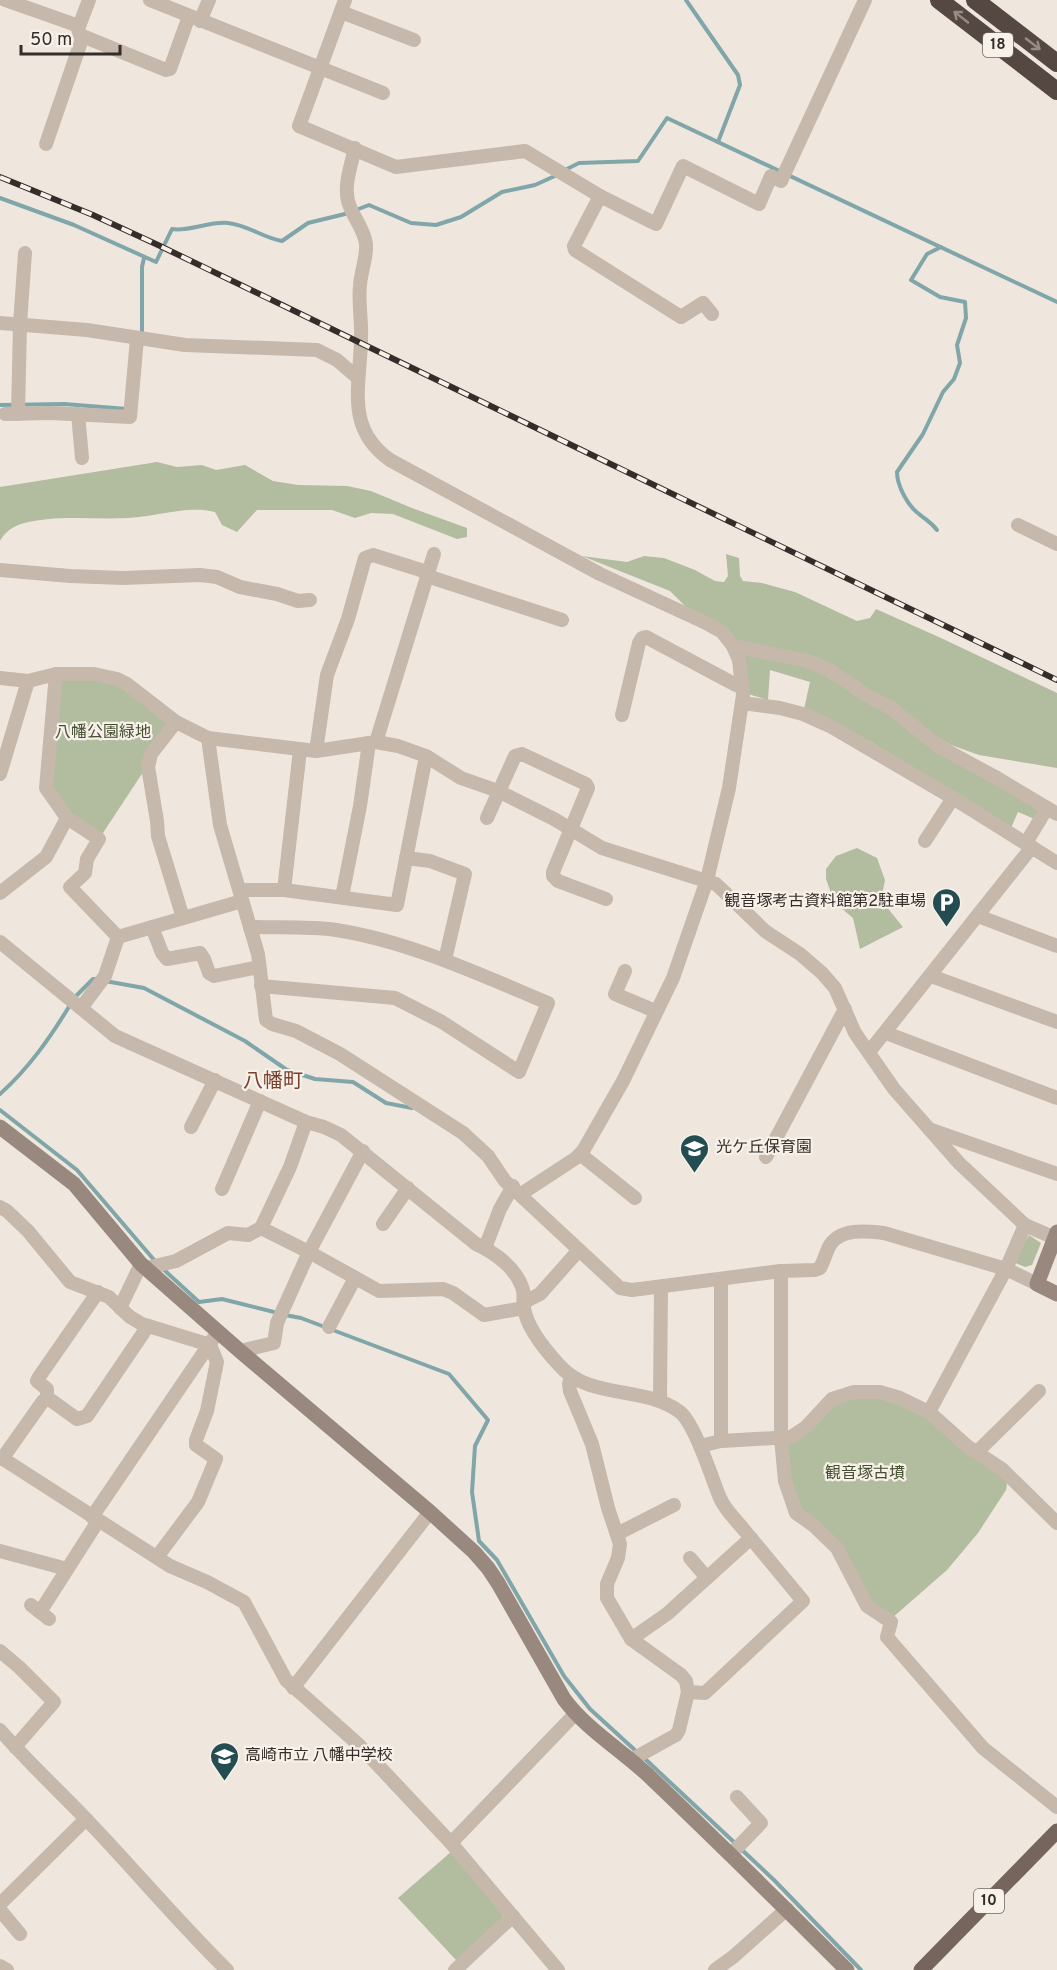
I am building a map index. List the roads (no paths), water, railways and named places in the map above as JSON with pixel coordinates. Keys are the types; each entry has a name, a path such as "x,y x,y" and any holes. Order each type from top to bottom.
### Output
{"highway":[{"name":"18","path":"939,0 1057,91"},
{"name":"18","path":"975,0 1057,63"}],"main road":[{"name":"10","path":"921,1970 1057,1831"}],"street":[{"path":"4,0 81,31 166,70 170,69 194,19 209,0"},
{"path":"46,144 89,0"},
{"path":"150,0 384,93"},
{"path":"414,40 343,6 299,126 396,167 525,151 600,196 656,224 683,166 759,204 771,176 781,181 865,0"},
{"path":"355,148 346,188 363,232 366,255 360,285 361,343 358,378 359,416 370,443 384,456 600,574 706,622 722,632 733,646 739,660 742,684 742,703 729,788 707,880 673,978 623,1081 580,1155 517,1190 500,1209 484,1248"},
{"path":"600,196 574,246 575,250 681,317 703,303 712,314"},
{"path":"25,253 12,414 130,417 137,339"},
{"path":"0,323 87,330 185,345 317,350 337,360 358,378"},
{"path":"78,414 82,458"},
{"path":"1018,525 1057,544"},
{"path":"342,897 373,743 434,554"},
{"path":"316,751 327,675 348,618 365,558 374,555 562,620"},
{"path":"0,570 123,578 200,575 217,577 240,586 298,601 310,600"},
{"path":"622,715 642,638 653,639 736,685 742,684"},
{"path":"733,646 808,661 831,671 866,695 891,708 938,746 1052,811 978,916 869,1052"},
{"path":"56,674 46,788 67,818 99,839 87,859 86,873 70,887 118,937"},
{"path":"0,678 28,681 56,674 94,674 117,679 127,684 176,722 208,738 316,751 373,743 398,746 426,756 461,778 498,791 554,819 602,848 716,884 765,931 800,954 822,973 835,988 855,1033 894,1089 959,1163 1024,1225 1056,1235 1037,1284"},
{"path":"0,774 28,681"},
{"path":"742,703 780,708 803,714 868,747 1057,863"},
{"path":"176,722 151,754 148,767 158,836 183,918"},
{"path":"208,738 220,825 258,954 266,1020 296,1031 340,1054 463,1133 488,1156 505,1181 620,1288 632,1290 661,1287 781,1270 815,1270 820,1268 830,1246 841,1235 871,1232 884,1233 1006,1269 1057,1294"},
{"path":"284,890 300,750"},
{"path":"487,818 515,756 522,754 586,784 588,788 553,876 558,881 606,899"},
{"path":"118,937 183,918 241,895 284,890 397,905 426,756"},
{"path":"925,841 953,798"},
{"path":"0,893 46,857 67,818"},
{"path":"406,858 430,861 465,874 445,960"},
{"path":"978,916 1057,946"},
{"path":"152,927 166,959 200,953 208,973 214,976 259,967"},
{"path":"250,927 335,930 371,938 445,960 548,1003 519,1072 442,1022 395,998 261,986"},
{"path":"81,1008 105,976 118,937"},
{"path":"0,942 115,1036 306,1122 342,1135 476,1244 513,1269 519,1278 524,1293 524,1305 539,1339 571,1377 596,1387 660,1400 682,1414 700,1446 721,1502 803,1601 705,1693 688,1692"},
{"path":"625,971 615,994 655,1011"},
{"path":"931,976 1057,1022"},
{"path":"766,1157 845,1009"},
{"path":"886,1033 1057,1098"},
{"path":"191,1127 214,1080"},
{"path":"222,1189 260,1101"},
{"path":"144,1266 176,1261 228,1233 248,1235 261,1228 290,1167 306,1122"},
{"path":"0,1127 74,1184 144,1266 214,1339 217,1362 207,1411 196,1445 216,1459 198,1502 157,1557"},
{"path":"928,1128 1057,1174"},
{"path":"240,1352 274,1343 277,1323 309,1252 363,1151"},
{"path":"580,1155 635,1198"},
{"path":"383,1224 408,1188"},
{"path":"0,1208 7,1211 28,1231 70,1282 109,1297 136,1322 214,1339 240,1352 430,1512 488,1568 575,1714 631,1760 731,1854 847,1970"},
{"path":"929,1412 1006,1269 1024,1225"},
{"path":"261,1228 379,1291 443,1289 453,1293 484,1315 524,1305 540,1294 579,1250"},
{"path":"120,1308 144,1266"},
{"path":"781,1270 782,1468 796,1513 813,1525 837,1548 863,1602 891,1622 887,1637 983,1748 1057,1807"},
{"path":"329,1328 355,1278"},
{"path":"721,1279 721,1441"},
{"path":"660,1400 661,1287"},
{"path":"47,1399 47,1389 37,1381 98,1292"},
{"path":"47,1399 77,1419 87,1416 148,1326"},
{"path":"40,1612 68,1569 95,1519 214,1339"},
{"path":"571,1377 570,1391 592,1444 608,1508 620,1544 620,1552 609,1576 606,1589 607,1598 632,1639 681,1675 686,1681 688,1692 681,1725 676,1735 631,1760"},
{"path":"978,1451 1039,1391"},
{"path":"700,1446 721,1441 781,1438 798,1434 832,1399 854,1392 880,1392 900,1398 929,1412 967,1446 1002,1468 1057,1523"},
{"path":"47,1399 43,1401 1,1458 157,1557 244,1602 283,1676 293,1688 359,1745 451,1843 558,1970"},
{"path":"617,1534 674,1505"},
{"path":"293,1688 430,1512"},
{"path":"632,1639 667,1614 751,1538"},
{"path":"0,1551 68,1569"},
{"path":"690,1558 707,1578"},
{"path":"0,1651 54,1702 15,1747"},
{"path":"451,1843 575,1714"},
{"path":"0,1730 227,1970"},
{"path":"731,1854 761,1823 737,1797"},
{"path":"0,1904 86,1819"},
{"path":"715,1970 787,1909"},
{"path":"0,1910 20,1934"},
{"path":"455,1970 513,1916"},
{"path":"0,1966 7,1970"}],"waterway":[{"path":"686,0 738,75 740,85 718,142"},
{"path":"563,171 579,163 638,161 667,118 1057,302"},
{"path":"356,210 369,205 411,223 436,225 461,217 502,192 535,185 557,175"},
{"path":"0,198 74,225 156,262 172,229 228,223 282,241 308,223 349,213"},
{"path":"937,530 907,501 897,472 923,434 943,392 954,379 960,363 957,345 966,318 965,302 940,297 911,280 927,254 941,247"},
{"path":"142,335 144,258"},
{"path":"0,405 64,404 127,409"},
{"path":"74,998 93,979 97,979"},
{"path":"105,981 144,988 245,1041 287,1070 315,1079 353,1082 386,1103 412,1108"},
{"path":"0,1094 38,1052 70,1005"},
{"path":"0,1110 77,1170 155,1261"},
{"path":"162,1268 199,1302 222,1299 278,1313"},
{"path":"285,1315 301,1318 449,1374 488,1420 475,1446 472,1492 479,1541 497,1560 564,1676 590,1709 637,1752"},
{"path":"643,1757 736,1844"},
{"path":"741,1849 861,1970"}],"railway":[{"path":"0,177 93,215 158,245 1057,680"}],"place":[{"name":"観音塚考古資料館第2駐車場","path":"947,928"},
{"name":"光ケ丘保育園","path":"695,1174"},
{"name":"高崎市立 八幡中学校","path":"224,1782"}],"district":[{"name":"八幡町","path":"273,1082"}],"park label":[{"name":"八幡公園緑地","path":"103,733"},
{"name":"観音塚古墳","path":"865,1474"}]}
